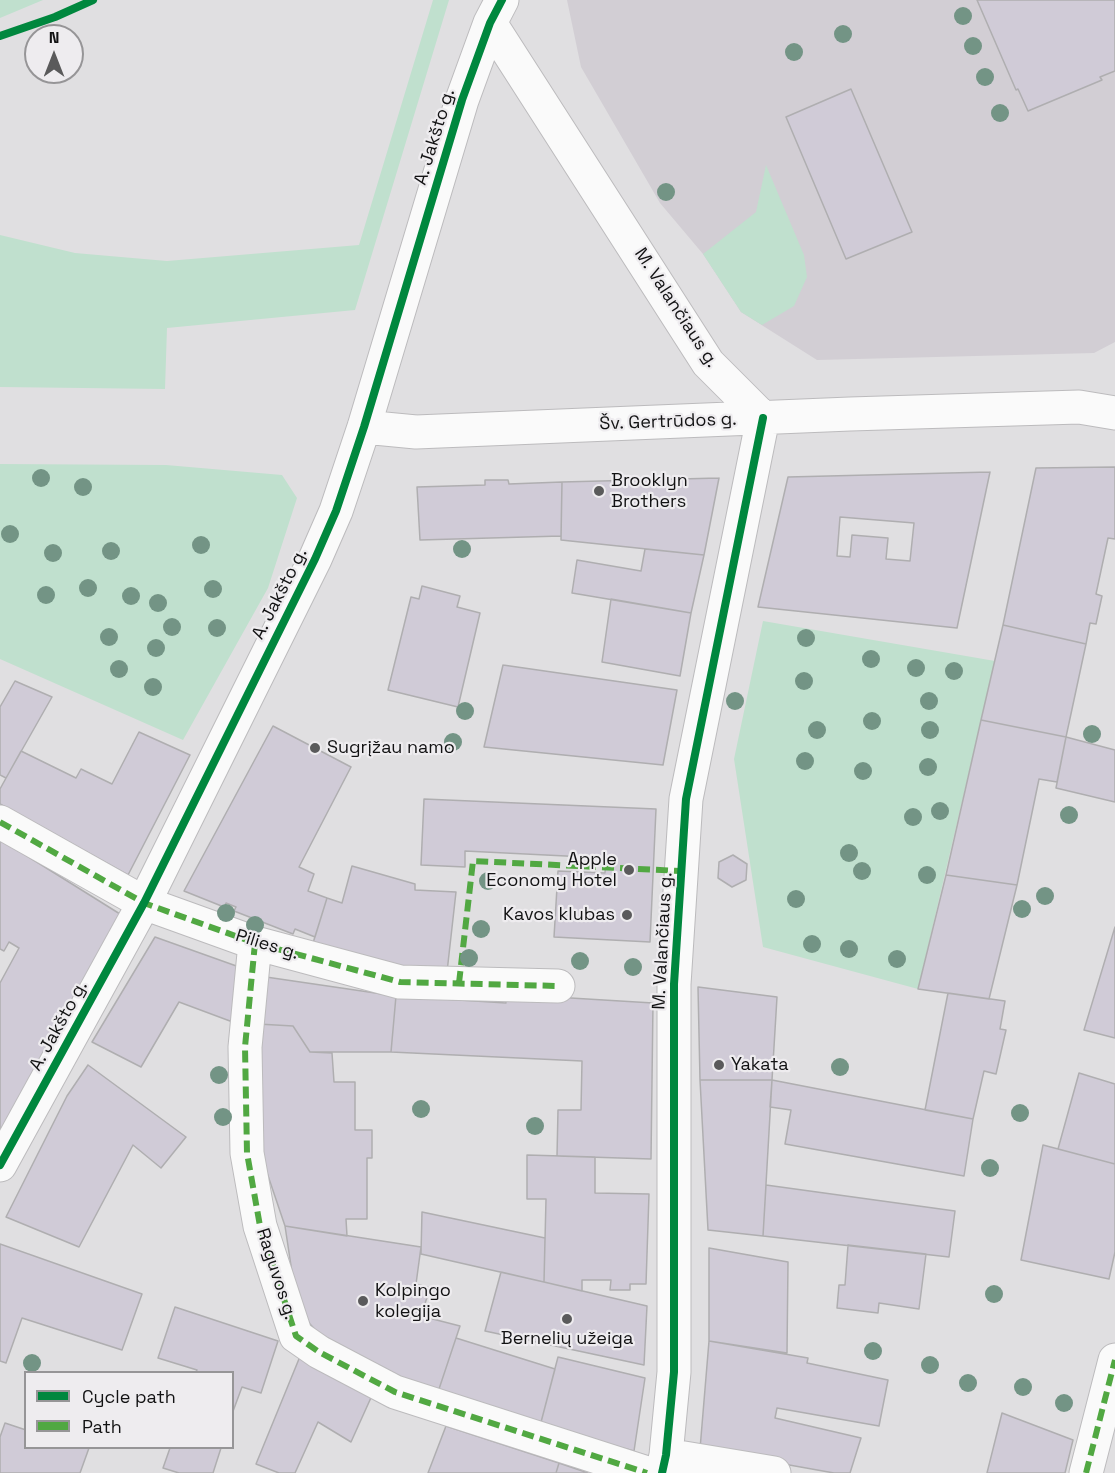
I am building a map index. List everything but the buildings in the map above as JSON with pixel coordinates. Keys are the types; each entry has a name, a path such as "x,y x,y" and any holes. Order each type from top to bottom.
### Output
{"street":[{"name":"M. Valančiaus g.","path":"496,11 708,363 763,418 686,800 674,984 674,1372 658,1467"},
{"name":"A. Jakšto g.","path":"0,1165 144,903 315,559 336,511 364,427 462,100 496,11"},
{"path":"1079,407 1115,390"},
{"name":"Šv. Gertrūdos g.","path":"364,427 416,432 1079,407 1115,413"},
{"name":"Pilies g.","path":"0,822 144,903 255,943 400,982 558,986"},
{"name":"Raguvos g.","path":"255,943 245,1047 247,1153 260,1226 296,1336 319,1352 395,1392 658,1467 774,1473"},
{"path":"1086,1473 1115,1360"}],"shaded area":[{"path":"567,0 1115,0 1115,342 1094,353 817,360 741,312 703,254 660,203 581,67"}],"green space":[{"path":"0,0 43,0 0,18"},
{"path":"433,0 449,0 355,310 167,328 165,389 0,387 0,235 75,253 167,261 359,245"},
{"path":"766,165 804,255 807,277 794,306 762,325 741,312 703,254 756,212"},
{"path":"0,464 166,465 282,475 297,498 268,588 183,740 0,659"},
{"path":"763,621 995,661 918,989 763,947 734,759"}],"marked path":[{"path":"0,822 144,903 255,943 400,982 558,986"},
{"path":"459,983 473,861 681,871"},
{"path":"255,943 245,1047 247,1153 260,1226 296,1336 319,1352 395,1392 647,1473"},
{"path":"1086,1473 1115,1360"}],"cycle path":[{"path":"0,36 55,17 93,0"},
{"path":"0,1165 144,903 315,559 336,511 364,427 462,100 490,23 502,0"},
{"path":"662,1473 666,1455 674,1372 674,984 686,799 763,418"}],"place":[{"name":"Brooklyn Brothers","path":"599,491"},
{"name":"Sugrįžau namo","path":"315,748"},
{"name":"Apple Economy Hotel","path":"629,870"},
{"name":"Kavos klubas","path":"627,915"},
{"name":"Yakata","path":"719,1065"},
{"name":"Kolpingo kolegija","path":"363,1301"},
{"name":"Bernelių užeiga","path":"567,1319"}]}
